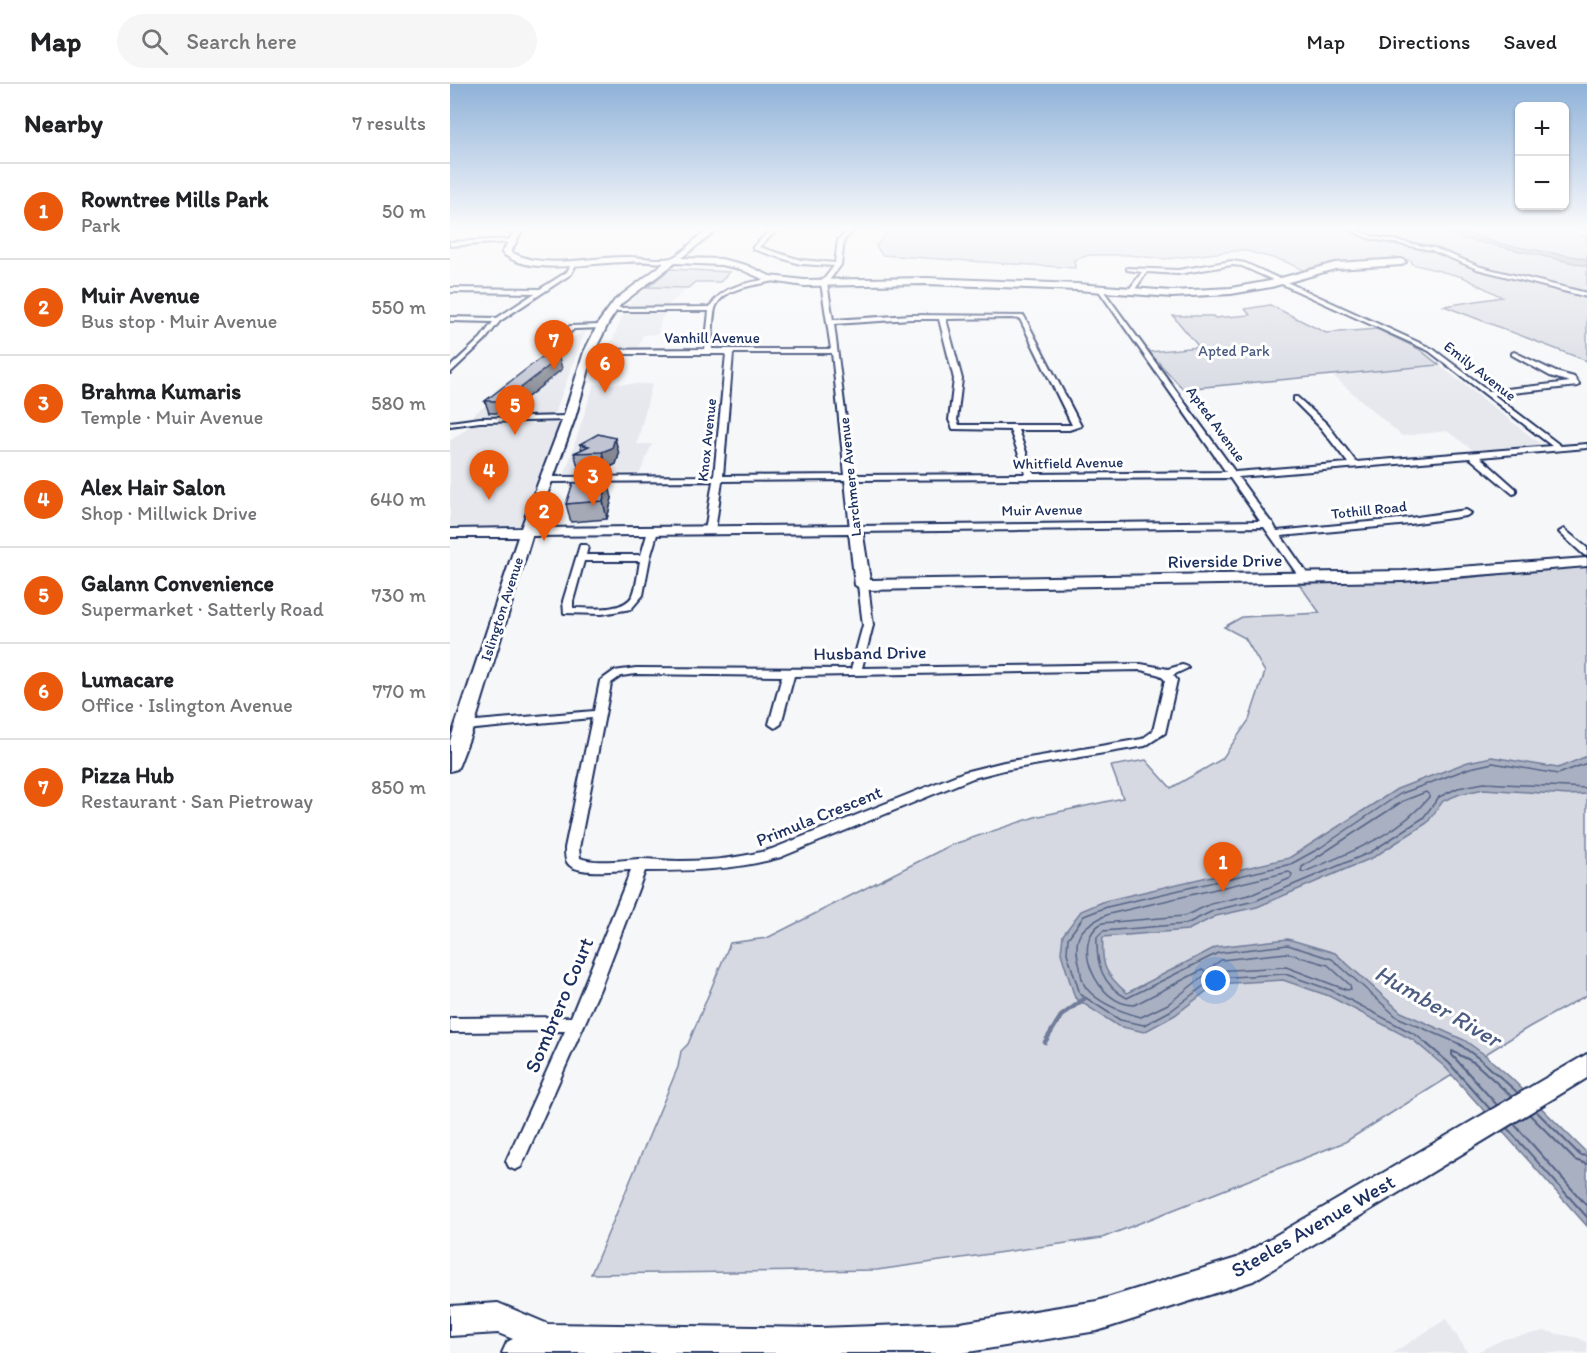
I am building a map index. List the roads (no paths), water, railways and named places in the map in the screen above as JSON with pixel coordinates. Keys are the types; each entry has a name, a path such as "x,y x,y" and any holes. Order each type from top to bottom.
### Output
{"street":[{"path":"450,371 483,339 498,320 548,286"},
{"name":"Islington Avenue","path":"450,765 465,726 527,533 569,418 589,352 612,309 641,286"},
{"path":"708,352 715,302 731,288 740,286"},
{"name":"Larchmere Avenue","path":"824,286 836,351 868,625 856,671"},
{"path":"1056,286 1191,294 1257,286"},
{"path":"1131,291 1135,286"},
{"name":"Emily Avenue","path":"1289,286 1431,350 1559,448"},
{"path":"1552,286 1587,295"},
{"name":"Apted Avenue","path":"1100,288 1306,579"},
{"path":"450,290 541,291"},
{"path":"612,309 713,309"},
{"path":"830,322 942,317 1017,316 1026,320 1064,402 1078,424 1069,428 964,428 953,425 958,379 942,317"},
{"path":"450,320 498,320"},
{"path":"553,345 572,327 602,327"},
{"name":"Vanhill Avenue","path":"589,352 836,351"},
{"name":"Knox Avenue","path":"710,531 718,480 730,352"},
{"path":"1487,393 1575,384 1571,379 1552,374 1514,354"},
{"path":"1298,399 1354,465"},
{"path":"450,432 483,412"},
{"path":"450,424 569,418"},
{"path":"1013,428 1031,477"},
{"name":"Whitfield Avenue","path":"548,480 1234,475 1587,446"},
{"path":"1473,456 1513,491"},
{"name":"Tothill Road","path":"1275,534 1466,513"},
{"name":"Muir Avenue","path":"450,533 1269,524"},
{"path":"583,547 568,601 568,611 627,607 638,595 653,531"},
{"path":"1564,532 1587,553"},
{"path":"580,558 645,558"},
{"name":"Riverside Drive","path":"863,585 1403,576 1587,562"},
{"name":"Husband Drive","path":"597,714 606,681 611,676 626,672 789,673 1141,667 1155,669 1167,675"},
{"path":"1167,675 1182,668"},
{"path":"775,724 789,673"},
{"name":"Primula Crescent","path":"597,714 571,855 573,861 580,865 717,865 757,860 969,775 1004,766 1145,742 1159,733 1171,680 1167,675"},
{"path":"465,726 597,714"},
{"name":"Sombrero Court","path":"515,1161 592,989 641,864"},
{"path":"450,1025 576,1024"},
{"name":"Steeles Avenue West","path":"450,1320 498,1318 548,1339 819,1344 960,1338 1097,1316 1243,1271 1587,1065"},
{"name":"Steeles Avenue West","path":"518,1353 548,1339"}],"water":[{"path":"1587,756 1587,794 1568,795 1484,789 1460,794 1443,801 1427,823 1374,857 1257,907 1216,916 1188,930 1103,937 1103,955 1109,975 1127,993 1216,947 1288,939 1335,953 1401,1012 1464,1040 1485,1055 1587,1153 1587,1226 1445,1067 1413,1040 1329,996 1283,980 1216,984 1175,1015 1144,1032 1118,1026 1075,998 1061,953 1063,935 1081,911 1105,901 1289,858 1397,789 1468,762 1492,757 1558,768"}],"waterway":[{"path":"1045,1042 1061,1016 1084,999"}],"place":[{"name":"Pizza Hub","path":"554,370"},
{"name":"Lumacare","path":"605,393"},
{"name":"Galann Convenience","path":"515,435"},
{"name":"Alex Hair Salon","path":"489,500"},
{"name":"Brahma Kumaris","path":"593,506"},
{"name":"Muir Avenue","path":"544,541"},
{"name":"Rowntree Mills Park","path":"1223,892"}],"park label":[{"name":"Apted Park","path":"1234,351"}],"water label":[{"name":"Humber River","path":"1438,1006"}]}
